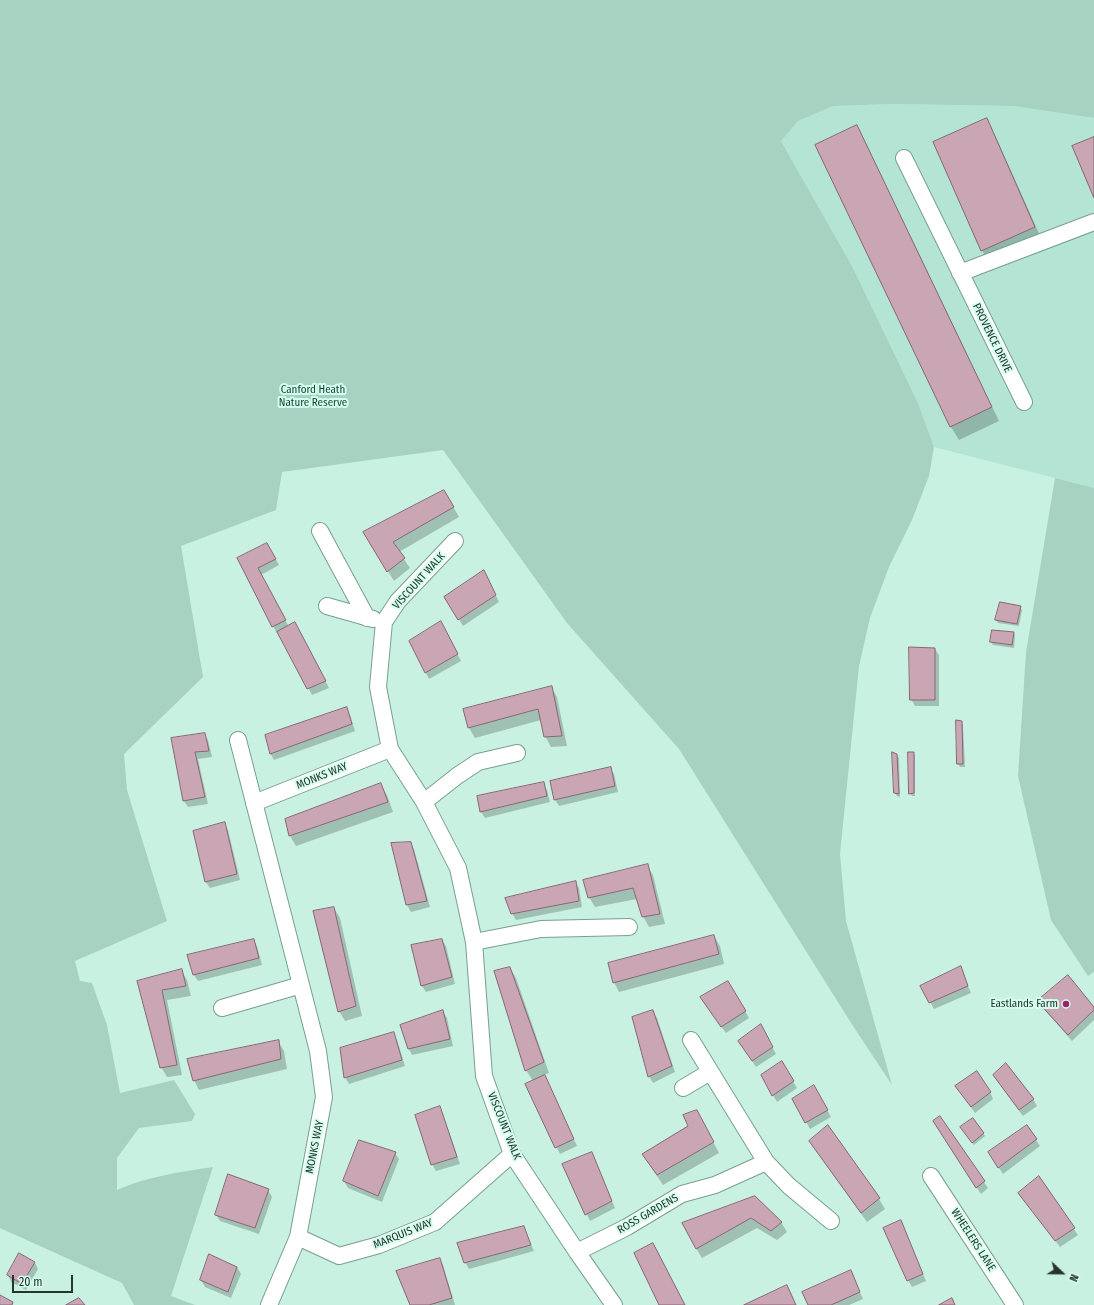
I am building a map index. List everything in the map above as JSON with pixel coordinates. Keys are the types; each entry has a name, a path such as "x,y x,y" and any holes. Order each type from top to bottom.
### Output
{"street":[{"name":"PROVENCE DRIVE","path":"904,158 1024,402"},
{"path":"960,273 1094,222"},
{"path":"320,531 367,618"},
{"name":"VISCOUNT WALK","path":"454,541 398,601 384,622 378,687 390,749 424,802 458,868 474,942 484,1076 512,1154 614,1305"},
{"path":"326,606 384,622"},
{"name":"MONKS WAY","path":"238,740 318,1051 324,1097 298,1237 269,1305"},
{"name":"MONKS WAY","path":"254,803 390,749"},
{"path":"424,802 457,776 478,762 517,753"},
{"path":"474,942 541,929 629,927"},
{"path":"222,1008 301,985"},
{"path":"691,1040 766,1162 789,1186 831,1221"},
{"path":"683,1088 710,1072"},
{"name":"MARQUIS WAY","path":"298,1237 339,1256 379,1245 435,1222 512,1154"},
{"name":"ROSS GARDENS","path":"577,1252 627,1227 682,1194 715,1185 766,1162"},
{"name":"WHEELERS LANE","path":"930,1176 1015,1305"}],"shaded area":[{"path":"894,104 1013,106 1094,118 1094,488 934,447 918,403 852,266 781,141 798,121 833,106"}],"green space":[{"name":"Canford Heath Nature Reserve","path":"0,0 1094,0 1094,118 1013,106 894,104 833,106 798,121 781,141 852,266 918,403 934,447 929,476 912,520 889,567 870,618 859,666 840,854 846,921 892,1085 853,1026 679,749 567,623 443,450 282,472 276,510 181,546 203,677 124,754 127,790 167,921 75,961 80,981 92,983 107,1025 120,1093 174,1080 195,1114 192,1121 139,1128 117,1158 117,1190 153,1178 213,1167 171,1296 195,1305 134,1305 122,1283 0,1228"},
{"path":"1055,478 1094,488 1094,972 1088,976 1051,920 1018,776 1026,652"}],"building":[{"path":"987,118 1035,227 981,251 933,142"},
{"path":"857,125 992,407 950,427 815,145"},
{"path":"1094,137 1094,198 1072,146"},
{"path":"444,490 454,507 393,542 405,558 387,572 363,532"},
{"path":"267,543 276,559 258,568 286,620 272,627 237,558"},
{"path":"484,570 496,595 458,620 444,597"},
{"path":"1000,602 1021,606 1017,624 995,620"},
{"path":"441,621 458,654 425,673 409,641"},
{"path":"295,622 326,681 307,689 277,632"},
{"path":"992,630 1014,632 1012,645 990,642"},
{"path":"909,647 935,648 935,700 910,700"},
{"path":"552,686 562,736 544,737 538,709 468,728 463,709"},
{"path":"347,707 352,724 270,754 265,735"},
{"path":"956,720 962,721 963,764 957,764"},
{"path":"205,733 209,751 195,752 205,797 183,801 171,738"},
{"path":"892,752 897,754 899,794 894,793"},
{"path":"908,752 914,752 914,793 909,794"},
{"path":"611,767 615,786 554,800 550,781"},
{"path":"544,782 547,796 480,812 477,796"},
{"path":"381,783 388,802 289,836 285,819"},
{"path":"225,822 237,874 205,882 193,831"},
{"path":"411,842 427,901 406,905 391,843"},
{"path":"648,864 660,914 642,917 633,888 588,898 583,880"},
{"path":"576,881 579,901 511,914 505,898"},
{"path":"334,907 356,1006 338,1012 313,911"},
{"path":"714,935 719,954 613,983 608,963"},
{"path":"254,939 259,958 193,975 187,955"},
{"path":"442,939 452,977 421,986 411,945"},
{"path":"961,966 968,986 929,1003 920,986"},
{"path":"510,967 544,1062 525,1071 494,971"},
{"path":"182,969 186,986 162,990 177,1065 160,1068 137,981"},
{"name":"Eastlands Farm","path":"1068,975 1094,1007 1094,1010 1068,1035 1037,1001"},
{"path":"728,981 746,1011 721,1027 700,997"},
{"path":"443,1010 450,1039 408,1049 400,1025"},
{"path":"653,1010 672,1066 648,1077 632,1017"},
{"path":"761,1024 773,1047 752,1061 738,1041"},
{"path":"394,1032 402,1060 344,1078 340,1048"},
{"path":"279,1040 281,1059 193,1081 187,1059"},
{"path":"782,1061 794,1081 772,1096 761,1075"},
{"path":"1006,1063 1034,1099 1019,1110 993,1075"},
{"path":"977,1071 991,1092 971,1107 955,1086"},
{"path":"545,1075 574,1139 555,1148 525,1084"},
{"path":"814,1085 828,1110 805,1123 792,1099"},
{"path":"440,1106 457,1157 431,1165 415,1115"},
{"path":"697,1110 714,1142 657,1175 642,1154 688,1126 683,1115"},
{"path":"940,1116 985,1181 976,1188 933,1121"},
{"path":"973,1118 984,1133 972,1143 960,1127"},
{"path":"828,1125 880,1198 861,1213 809,1141"},
{"path":"1027,1125 1037,1139 998,1168 988,1152"},
{"path":"359,1140 396,1152 378,1196 343,1181"},
{"path":"592,1152 612,1201 585,1215 562,1164"},
{"path":"228,1174 269,1189 255,1228 215,1215"},
{"path":"1039,1176 1075,1228 1055,1241 1018,1193"},
{"path":"755,1196 782,1222 771,1231 751,1218 696,1249 682,1223"},
{"path":"901,1220 923,1274 907,1281 883,1228"},
{"path":"524,1226 531,1245 464,1263 457,1243"},
{"path":"653,1243 685,1305 659,1305 634,1253"},
{"path":"19,1253 35,1262 22,1284 7,1275"},
{"path":"209,1254 237,1267 228,1292 200,1280"},
{"path":"440,1258 452,1298 429,1305 410,1305 396,1271"},
{"path":"851,1270 860,1292 831,1305 808,1305 802,1292"},
{"path":"787,1285 796,1305 744,1305"},
{"path":"0,1295 13,1302 12,1305 0,1305"},
{"path":"79,1298 85,1305 66,1305"},
{"path":"952,1298 955,1305 939,1305"}],"place":[{"name":"Eastlands Farm","path":"1066,1004"}]}
